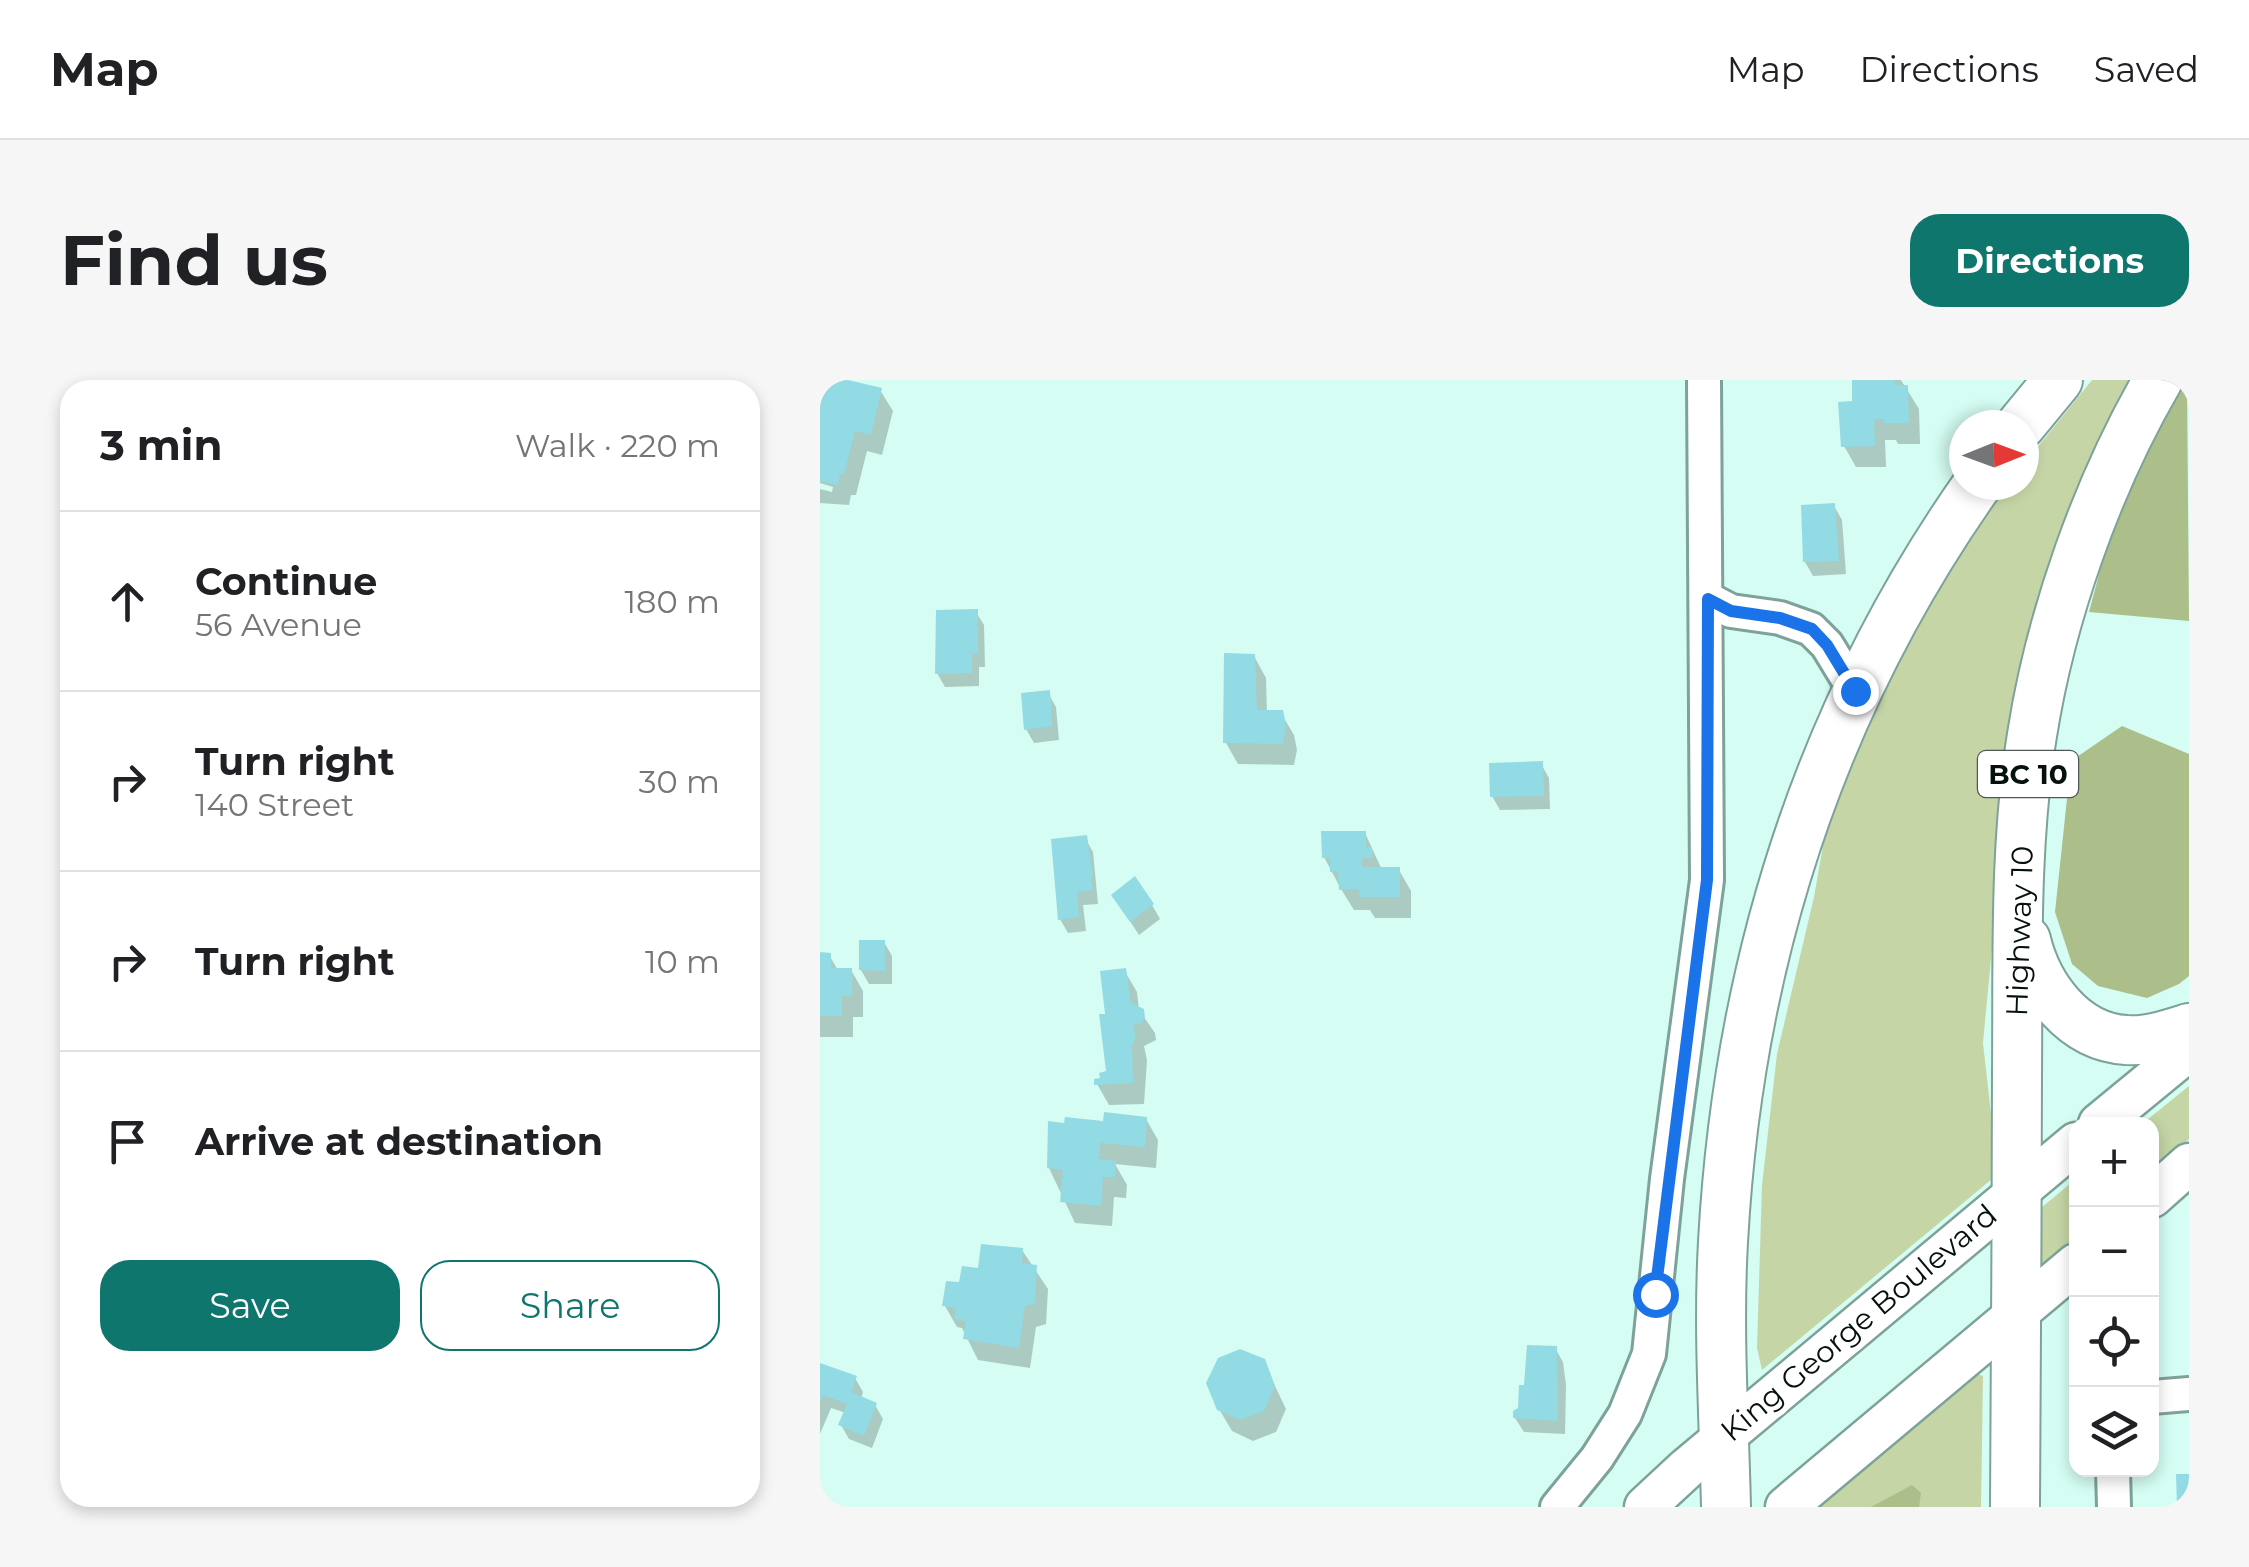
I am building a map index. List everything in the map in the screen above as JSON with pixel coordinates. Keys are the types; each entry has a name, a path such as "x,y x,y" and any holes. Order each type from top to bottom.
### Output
{"highway":[{"path":"2033,410 2058,380"},
{"name":"Highway 10","path":"2015,1507 2018,906 2031,739 2058,620 2130,428 2158,380"},
{"path":"1726,1507 1722,1245 1737,1086 1766,940 1800,828 1855,691 1966,500"},
{"path":"2018,906 2032,963 2053,1002 2092,1030 2126,1040 2189,1028"}],"main road":[{"path":"2108,1117 2189,1050"},
{"name":"King George Boulevard","path":"1645,1507 2069,1149"},
{"path":"2159,1191 2189,1164"},
{"path":"1786,1507 2069,1270"}],"street":[{"path":"1560,1504 1597,1458 1625,1414 1650,1354 1667,1179 1707,880 1704,380"},
{"path":"1708,599 1731,611 1780,618 1812,629 1827,645 1855,691"},
{"path":"2159,1396 2189,1394"},
{"path":"2113,1477 2114,1507"}],"green space":[{"path":"2092,380 2135,380 2005,810 1983,1043 1992,1123 1992,1179 1762,1370 1757,1348 1762,1185 1777,1054 1824,840 1843,785 1894,671 1949,573 1997,500 2039,500 2039,445"},
{"path":"2187,380 2189,621 2089,612 2133,478"},
{"path":"2122,726 2189,754 2189,976 2147,998 2098,986 2072,964 2055,912 2071,761"},
{"path":"2189,1086 2189,1139 2159,1166 2159,1117 2151,1117"},
{"path":"2069,1185 2069,1243 2040,1269 2036,1212"},
{"path":"1977,1374 1983,1376 1981,1507 1820,1507"},
{"path":"1912,1485 1921,1493 1919,1507 1871,1507"}],"building":[{"path":"820,380 848,380 882,388 871,435 855,431 838,485 820,481"},
{"path":"1852,380 1895,380 1895,385 1908,385 1909,423 1874,419 1875,446 1841,447 1838,402 1852,401"},
{"path":"1835,503 1839,561 1803,562 1801,505"},
{"path":"978,609 978,653 972,653 972,673 935,674 936,610"},
{"path":"1224,653 1255,654 1257,710 1283,710 1283,744 1223,743"},
{"path":"1050,690 1052,726 1024,730 1021,693"},
{"path":"1543,761 1544,796 1490,797 1489,763"},
{"path":"1321,831 1366,831 1366,847 1372,847 1372,858 1362,858 1362,867 1400,867 1400,897 1360,897 1359,889 1339,890 1338,871 1330,872 1330,858 1322,858"},
{"path":"1087,835 1092,890 1077,892 1079,917 1058,920 1051,839"},
{"path":"1135,876 1154,904 1130,922 1111,895"},
{"path":"859,940 885,940 885,971 859,970"},
{"path":"820,952 831,953 831,968 852,968 852,996 842,996 842,1016 820,1016"},
{"path":"1126,968 1131,1003 1144,1009 1145,1018 1133,1025 1133,1083 1094,1085 1099,1073 1106,1071 1099,1014 1105,1014 1100,971"},
{"path":"1104,1112 1147,1117 1145,1147 1100,1143 1099,1159 1116,1161 1115,1177 1103,1177 1101,1206 1060,1202 1063,1170 1047,1168 1048,1121 1064,1123 1065,1117 1103,1121"},
{"path":"981,1244 1023,1248 1022,1263 1037,1265 1035,1303 1025,1306 1019,1348 963,1339 966,1321 954,1319 956,1308 942,1306 946,1281 959,1282 962,1266 978,1268"},
{"path":"1527,1345 1557,1346 1558,1421 1513,1418 1513,1411 1518,1408 1519,1385 1524,1385"},
{"path":"1240,1349 1265,1359 1275,1386 1264,1411 1240,1420 1217,1410 1206,1383 1218,1358"},
{"path":"820,1363 857,1376 851,1392 877,1403 864,1436 838,1425 847,1404 823,1395 820,1402"},
{"path":"2176,1474 2189,1474 2189,1507 2177,1507"}],"route":[{"path":"1655,1294 1707,880 1708,599 1746,616 1780,618 1812,629 1827,645 1855,691"}]}
